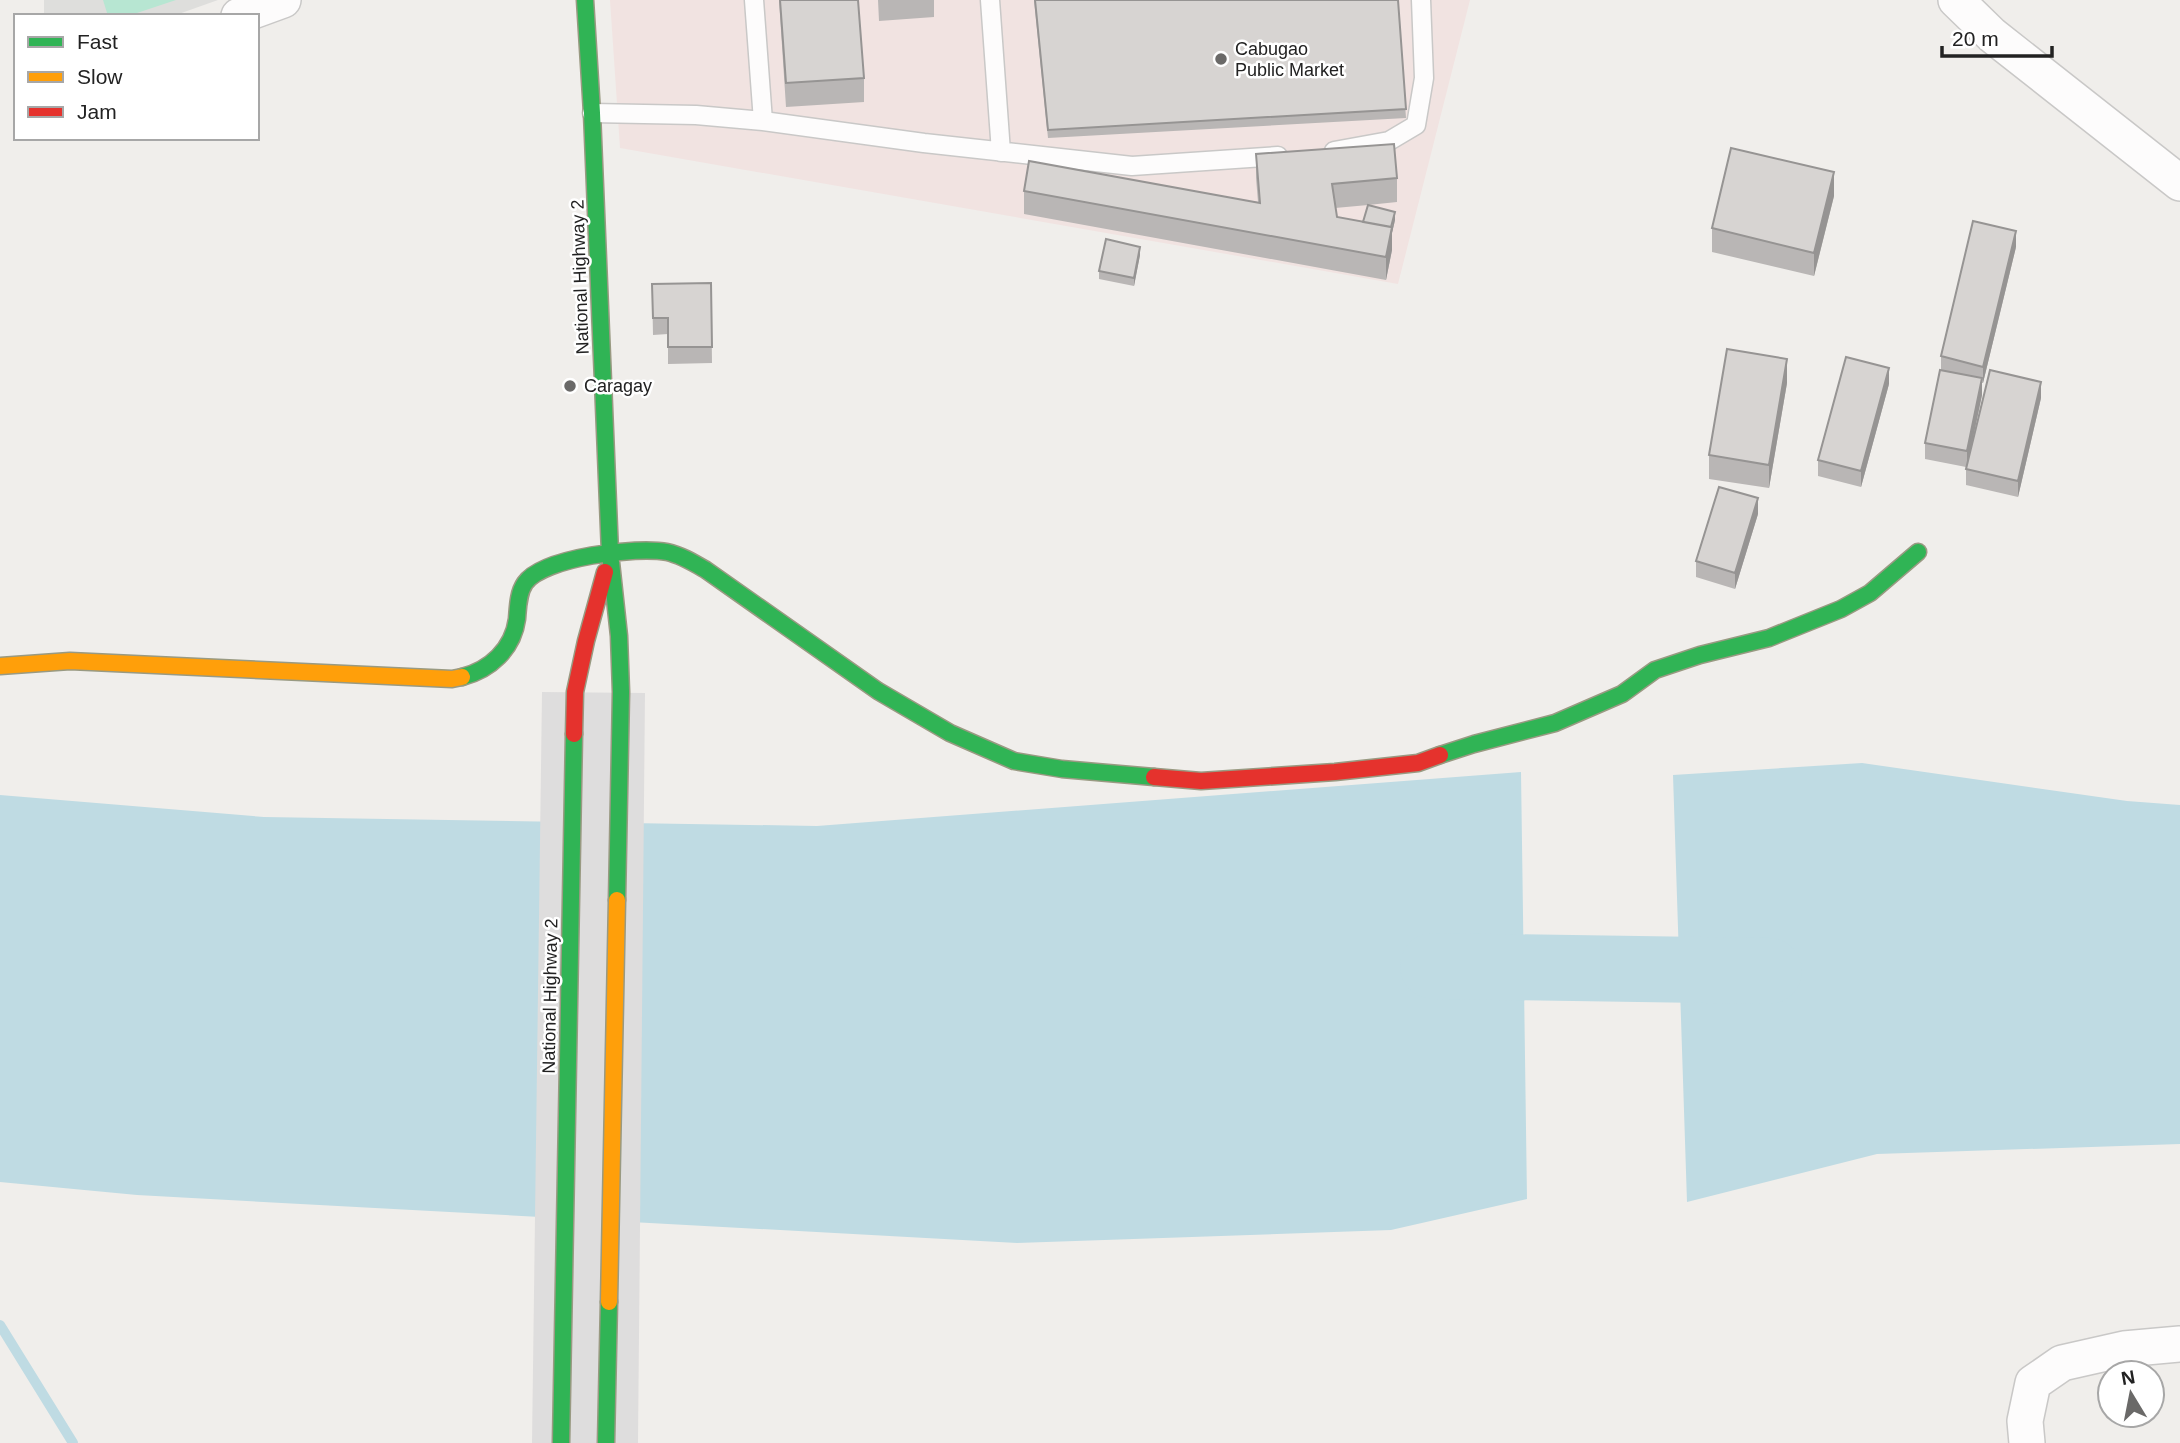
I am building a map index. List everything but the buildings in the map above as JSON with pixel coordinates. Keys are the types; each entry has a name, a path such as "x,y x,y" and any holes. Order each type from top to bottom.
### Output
{"main road":[{"name":"National Highway 2","path":"585,0 593,113 610,554 619,635 621,692 606,1443"},
{"path":"0,666 70,661 452,679 482,670 502,654 516,628 518,604 524,582 532,574 567,560 640,550 664,551 683,557 706,570 878,691 950,733 1014,761 1062,769 1201,781 1335,772 1418,763 1474,744 1555,723 1622,694 1655,670 1700,655 1769,638 1841,609 1870,593 1918,552"},
{"name":"National Highway 2","path":"561,1443 575,692 610,554"}],"street":[{"path":"244,14 283,0"},
{"path":"1956,0 1992,35 2180,183"},
{"path":"2027,1443 2025,1421 2033,1383 2062,1363 2124,1349 2180,1345"}],"lane":[{"path":"754,0 763,121"},
{"path":"990,0 1001,152"},
{"path":"593,113 696,115 763,121 924,143 1132,166 1304,154 1388,141 1416,125 1424,78 1421,0"}],"shaded area":[{"path":"44,0 218,0 179,14 44,14"},
{"path":"610,0 1470,0 1398,284 620,148"}],"green space":[{"path":"103,0 176,0 134,14 107,14"}],"water":[{"path":"1862,763 2127,801 2180,805 2180,1144 1877,1154 1687,1202 1673,775"},
{"path":"1521,772 1527,1199 1391,1230 1017,1243 137,1195 0,1182 0,795 264,817 817,826"}],"pier":[{"path":"542,692 645,693 638,1443 532,1443"}],"waterway":[{"path":"1433,966 1769,971"},
{"path":"0,1325 73,1443"}],"traffic: fast":[{"path":"585,0 610,553 619,636 621,692 617,900"},
{"path":"462,677 482,669 505,649 515,630 521,591 535,574 570,560 614,552 667,552 706,570 878,691 950,733 1014,761 1062,769 1154,777"},
{"path":"1440,755 1555,723 1622,694 1655,670 1700,655 1769,638 1841,609 1870,593 1918,552"},
{"path":"561,1443 574,734"},
{"path":"606,1443 609,1302"}],"traffic: slow":[{"path":"0,666 70,661 452,679 462,677"},
{"path":"609,1302 617,900"}],"traffic: jam":[{"path":"574,734 575,692 605,572"},
{"path":"1154,777 1201,781 1335,772 1418,763 1440,755"}],"place":[{"name":"Cabugao Public Market","path":"1221,59"},
{"name":"Caragay","path":"570,386"}]}
